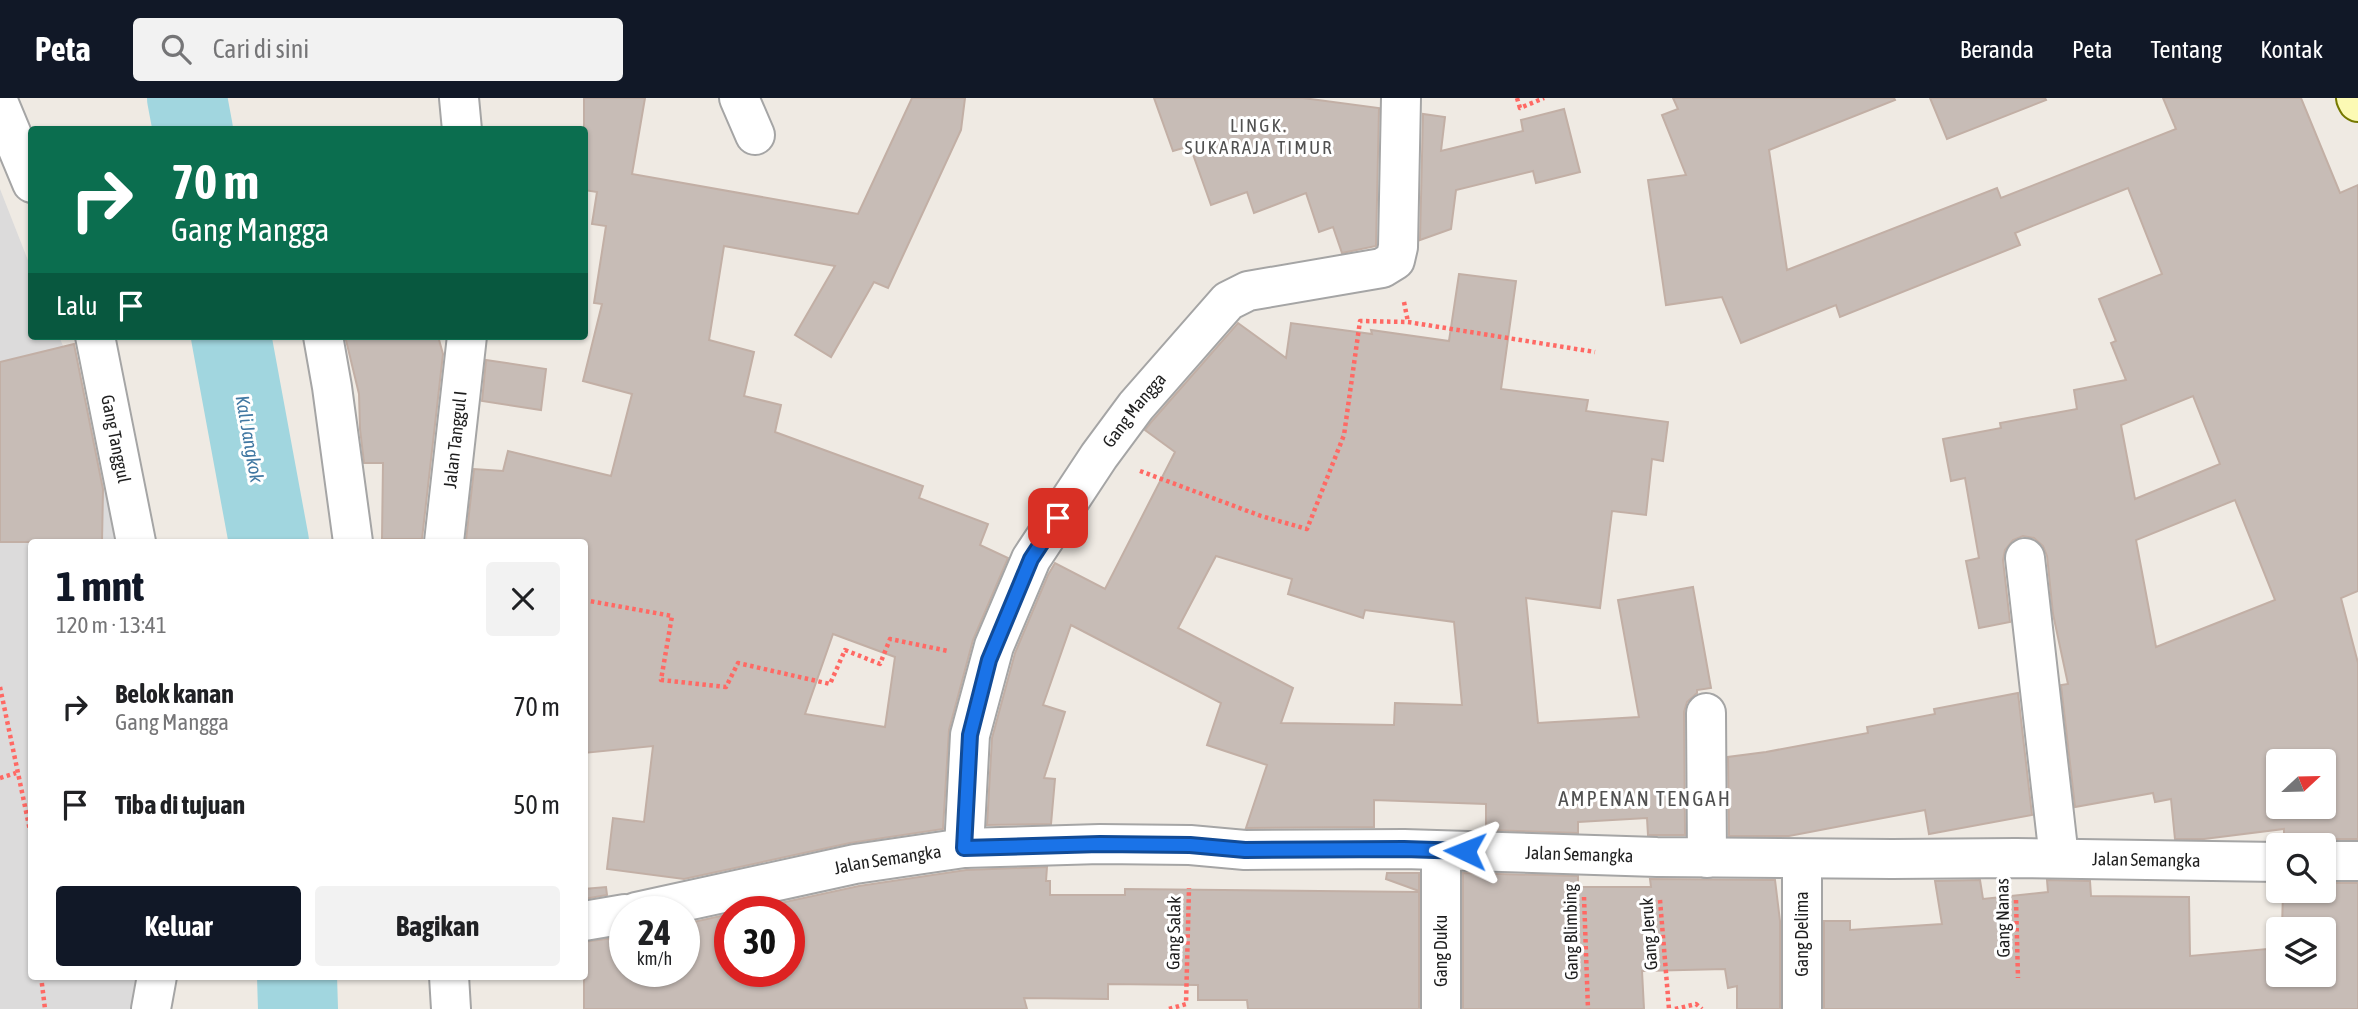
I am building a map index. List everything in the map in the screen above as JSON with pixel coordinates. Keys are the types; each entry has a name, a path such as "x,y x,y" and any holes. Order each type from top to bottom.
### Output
{"street":[{"path":"459,98 462,126"},
{"path":"739,98 755,135"},
{"name":"Gang Mangga","path":"964,848 970,735 989,660 1031,559 1099,456 1136,406 1228,301 1237,295 1382,268 1395,260 1398,247 1401,98"},
{"path":"0,106 28,173"},
{"name":"Gang Tanggul","path":"96,340 135,539"},
{"path":"324,340 353,539"},
{"name":"Jalan Tanggul I","path":"444,539 467,340"},
{"path":"2025,558 2059,858"},
{"path":"1706,713 1707,858"},
{"name":"Jalan Semangka","path":"700,898 855,864 964,848 1100,844 1190,845 1245,850 1441,850 1707,858 2059,858 2266,862"},
{"name":"Gang Duku","path":"1441,850 1441,1009"},
{"name":"Gang Delima","path":"1802,859 1802,1009"},
{"path":"2336,861 2358,861"},
{"path":"588,919 609,916"},
{"path":"151,1009 156,980"},
{"path":"449,980 451,1009"}],"path":[{"path":"1517,98 1520,108 1544,98"},
{"path":"1099,456 1261,516 1307,529 1344,435 1360,321 1408,322 1595,352"},
{"path":"588,601 672,616 661,680 726,687 738,663 830,684 845,650 880,664 890,639 989,660"},
{"path":"0,687 28,823"},
{"path":"0,778 16,773"},
{"name":"Gang Salak","path":"1169,1009 1186,1004 1190,845"},
{"name":"Gang Blimbing","path":"1583,855 1588,1009"},
{"name":"Gang Jeruk","path":"1657,857 1669,1009"},
{"name":"Gang Nanas","path":"2016,858 2018,978"},
{"path":"41,980 45,1009"},
{"path":"1675,1009 1696,1004 1702,1009"}],"shaded area":[{"path":"0,189 28,260 28,340 61,340 118,483 125,539 28,539 28,980 138,980 133,1009 0,1009"}],"building":[{"path":"584,98 645,98 632,174 858,214 912,98 965,98 961,130 888,288 874,282 831,357 795,335 835,266 724,246 709,340 754,352 744,396 781,405 775,432 923,486 919,498 988,524 980,545 1008,558 973,640 949,730 943,829 850,843 684,879 607,869 613,818 644,822 653,746 588,753 588,539 466,539 474,469 503,471 508,451 611,476 632,394 583,381 602,304 594,303 606,226 592,224 597,192 588,191 588,126 584,126","holes":["833,634 895,657 885,727 805,714"]},
{"path":"1154,98 1303,98 1379,108 1376,246 1342,253 1333,227 1319,232 1306,193 1254,213 1247,192 1211,205 1190,146 1173,151"},
{"path":"1673,98 1894,98 1895,100 1769,150 1787,270 1997,188 2001,198 2176,129 2163,98 2301,98 2340,193 2358,185 2358,591 2341,598 2358,663 2358,839 2336,839 2336,833 2284,833 2284,829 2204,839 2175,839 2171,799 2155,802 2153,793 2075,807 2061,685 2068,684 2053,614 2047,556 2043,546 2034,538 2023,536 2013,540 2005,550 2003,560 2010,622 1979,628 1966,561 1979,558 1965,478 1951,481 1943,439 2001,428 2000,423 2077,409 2074,390 2126,380 2111,343 2116,341 2099,299 2162,274 2128,188 2015,233 2020,245 1840,317 1836,305 1741,343 1722,297 1666,305 1648,180 1686,175 1662,115 1678,109","holes":["2193,396 2220,464 2135,499 2121,425","2235,500 2275,600 2156,647 2136,540"]},
{"path":"1930,98 2045,98 2046,100 1947,139"},
{"path":"1564,109 1580,172 1536,183 1533,171 1456,190 1451,229 1420,240 1423,114 1445,117 1441,151 1523,131 1521,120"},
{"path":"1459,274 1516,281 1501,389 1588,400 1586,411 1668,422 1663,461 1652,459 1646,515 1612,511 1600,608 1526,598 1538,723 1639,717 1618,600 1693,587 1711,688 1697,690 1687,702 1684,712 1685,835 1648,835 1647,818 1578,822 1578,833 1486,830 1486,804 1374,800 1374,827 1246,828 1267,765 1207,745 1221,703 1071,625 1043,705 1065,712 1044,778 1055,779 1051,824 987,825 992,738 1015,653 1048,575 1055,563 1105,589 1175,452 1145,430 1238,323 1286,358 1291,323 1372,334 1371,330 1449,341","holes":["1216,556 1292,579 1288,594 1363,618 1365,610 1454,622 1462,705 1395,703 1394,725 1281,723 1293,688 1178,628"]},
{"path":"346,340 439,340 443,354 422,539 382,539 383,463 364,463 359,394"},
{"path":"74,344 103,489 102,539 28,539 28,542 0,542 0,362"},
{"path":"486,360 546,369 541,410 482,401"},
{"path":"2018,693 2032,815 1929,834 1925,810 1789,836 1729,836 1728,757 1868,733 1867,727 1935,714 1934,709"},
{"path":"1047,867 1046,881 1050,881 1050,895 1125,895 1125,889 1419,892 1419,1009 1248,1009 1247,1000 1198,1000 1198,985 1108,984 1108,999 1024,998 1027,1009 584,1009 584,980 588,980 588,941 609,939 609,987 700,987 700,921 714,917 714,987 805,987 805,898 859,886 966,870"},
{"path":"1387,873 1419,873 1419,891 1386,879"},
{"path":"1463,873 1578,876 1578,887 1651,887 1650,879 1775,880 1780,921 1780,1009 1737,1009 1737,986 1728,988 1725,969 1642,971 1644,1009 1463,1009"},
{"path":"1980,880 1983,899 2048,892 2047,880 2090,881 2091,896 2189,897 2190,956 2266,949 2266,987 2336,987 2336,917 2282,917 2283,903 2336,903 2336,883 2358,883 2358,1009 1824,1009 1824,921 1850,921 1850,930 1942,924 1935,881"},
{"path":"606,887 607,895 588,898 588,889"}],"waterway":[{"name":"Kali Jangkok","path":"187,98 192,126"},
{"name":"Kali Jangkok","path":"232,340 268,539"},
{"name":"Kali Jangkok","path":"297,980 298,1009"}],"district":[{"name":"LINGK. SUKARAJA TIMUR","path":"1259,136"},
{"name":"AMPENAN TENGAH","path":"1645,799"}],"route":[{"path":"1058,518 1031,559 989,660 970,735 964,848 1100,844 1190,845 1245,850 1465,851"}]}
